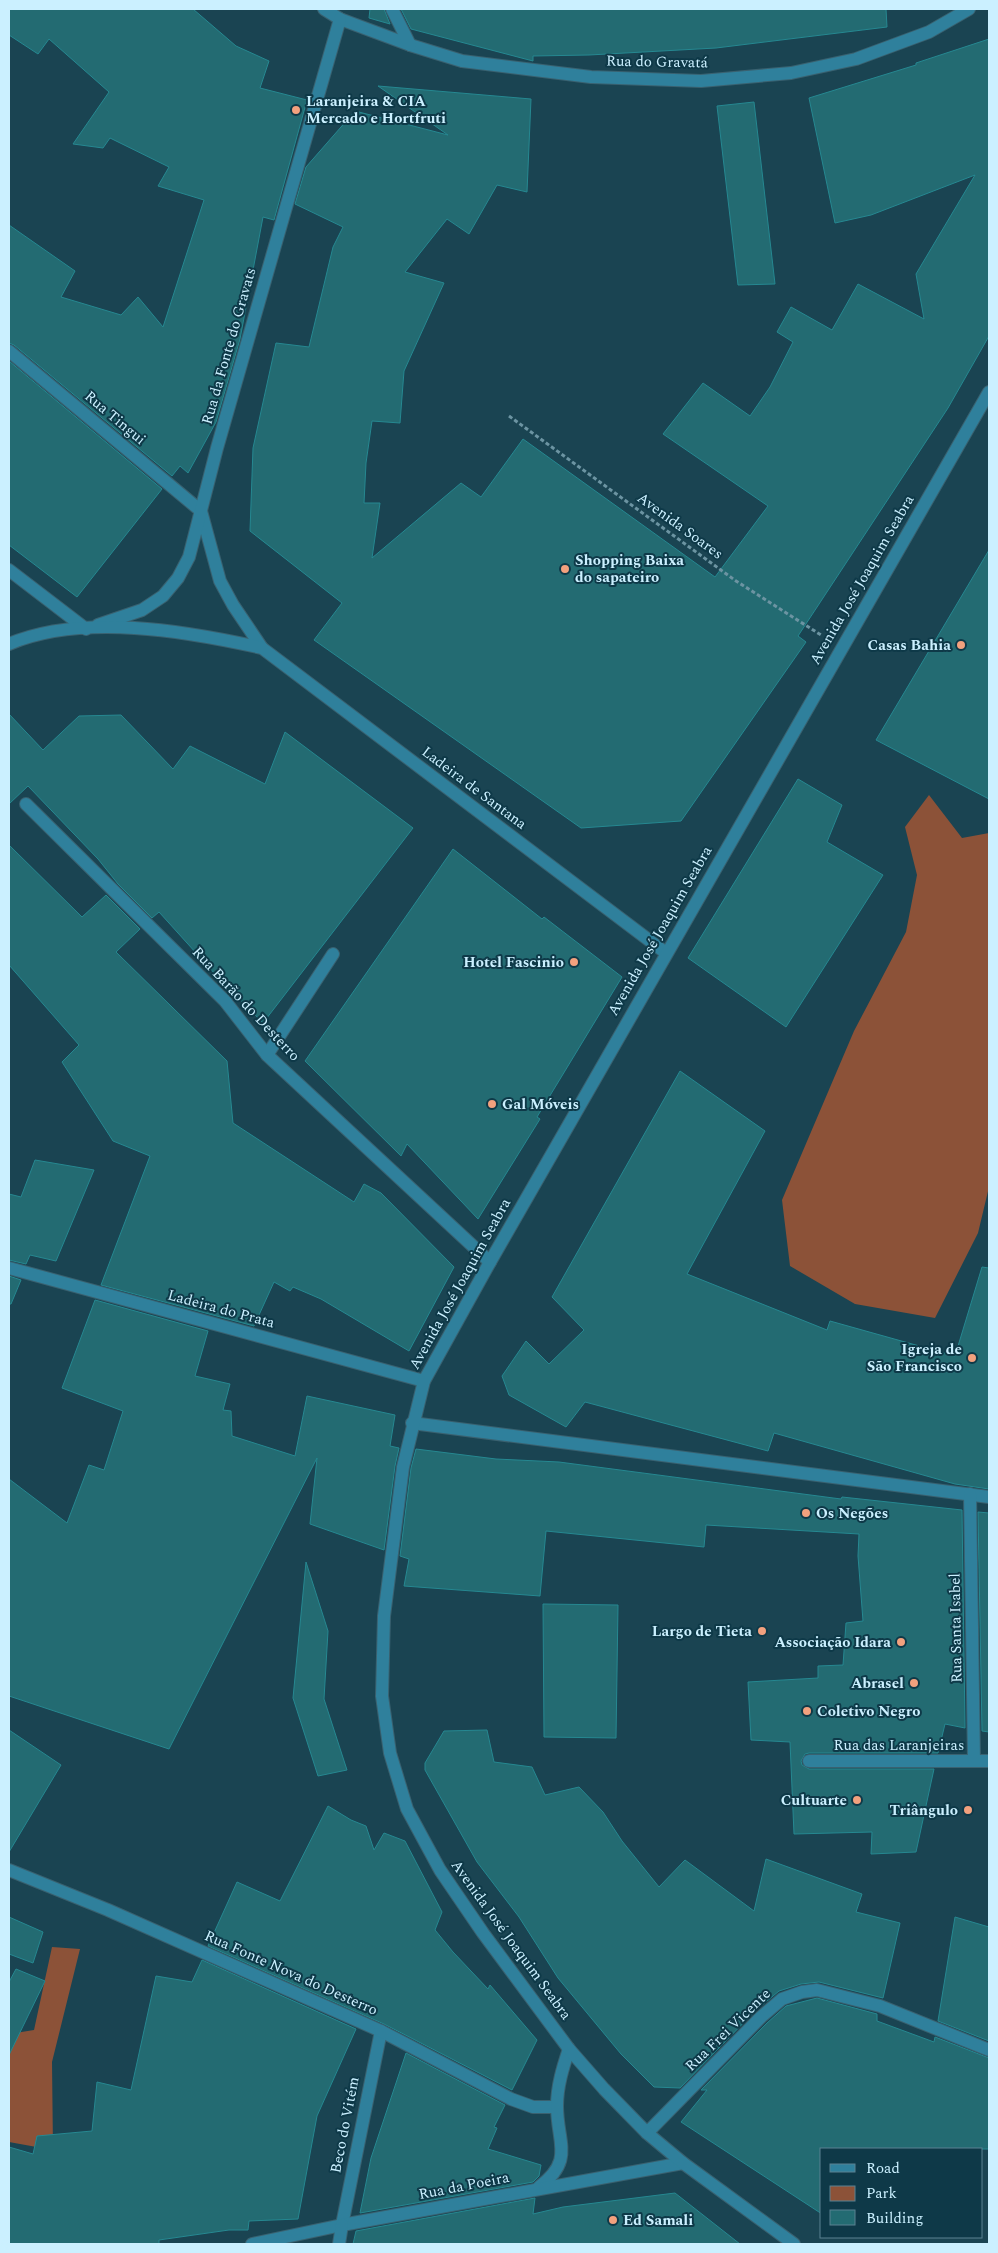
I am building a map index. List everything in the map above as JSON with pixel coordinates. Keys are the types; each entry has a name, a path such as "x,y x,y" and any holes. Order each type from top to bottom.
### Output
{"street":[{"name":"Rua do Gravatá","path":"324,9 340,19 410,45 462,61 571,75 701,82 790,73 856,59 929,32 969,9"},
{"path":"392,9 410,45"},
{"name":"Rua da Fonte do Gravats","path":"86,629 142,610 162,596 178,578 189,557 340,19"},
{"name":"Rua Tingui","path":"9,351 201,510"},
{"name":"Avenida José Joaquim Seabra","path":"794,2244 682,2163 647,2133 604,2089 569,2049 483,1933 440,1870 407,1809 390,1753 382,1696 384,1616 403,1467 424,1381 666,953 989,392"},
{"name":"Ladeira de Santana","path":"201,510 220,581 233,605 262,648 666,953"},
{"path":"9,570 86,629"},
{"path":"9,644 32,635 86,629"},
{"name":"Ladeira de Santana","path":"86,629 150,629 212,637 262,648"},
{"name":"Rua Barão do Desterro","path":"26,804 226,1001 267,1055 490,1262"},
{"path":"267,1055 333,954"},
{"name":"Ladeira do Prata","path":"9,1268 424,1381"},
{"path":"412,1424 989,1496"},
{"name":"Rua Santa Isabel","path":"970,1494 974,1761"},
{"name":"Rua das Laranjeiras","path":"809,1761 989,1761"},
{"name":"Rua Fonte Nova do Desterro","path":"9,1870 108,1910 381,2031 511,2099 533,2107 557,2107"},
{"name":"Rua Frei Vicente","path":"647,2133 761,2016 782,1999 802,1992 817,1990 880,2006 989,2050"},
{"name":"Beco do Vitém","path":"339,2244 381,2031"},
{"path":"537,2189 551,2178 559,2165 562,2152 557,2107 560,2075 569,2049"},
{"name":"Rua da Poeira","path":"252,2244 342,2225 682,2163"}],"path":[{"name":"Avenida Soares","path":"509,416 736,581 842,649"}],"green space":[{"path":"929,795 962,838 989,833 989,1187 978,1233 935,1318 855,1304 790,1266 782,1200 854,1031 906,932 917,875 905,827"},
{"path":"52,1947 80,1949 52,2062 53,2150 9,2142 9,2034 34,2030"}],"building":[{"path":"9,9 193,9 236,46 269,61 260,88 307,100 274,220 263,217 240,339 216,422 188,473 180,466 172,476 14,345 9,343 9,225 75,271 61,297 121,315 138,297 163,327 204,200 158,186 169,167 110,138 103,148 73,144 109,92 49,39 38,54 9,35"},
{"path":"370,9 384,9 390,24 369,18"},
{"path":"401,9 886,9 887,27 716,48 533,56 533,61 411,29"},
{"path":"989,39 989,336 948,408 798,636 806,642 681,821 581,828 314,640 342,603 250,531 253,448 276,343 309,347 333,247 343,227 295,204 306,167 355,111 448,135 378,86 531,99 527,192 497,185 469,234 447,219 405,272 444,283 404,371 400,423 372,421 366,463 364,503 380,503 372,558 461,483 481,497 523,439 715,577 768,506 663,434 703,383 750,416 770,387 793,342 777,332 791,307 832,330 858,284 924,319 916,274 975,175 871,215 835,223 809,98 916,65 916,63"},
{"path":"754,102 775,284 738,285 717,106"},
{"path":"9,361 162,489 77,597 9,545"},
{"name":"Casas Bahia","path":"989,550 989,799 876,740"},
{"path":"9,714 43,750 79,716 121,715 173,769 190,746 265,784 285,732 413,828 263,1023 215,974 159,912 152,918 118,884 98,859 28,786 9,804"},
{"path":"798,779 842,805 827,842 883,875 786,1027 688,958"},
{"path":"9,845 82,917 106,895 140,929 116,952 227,1061 233,1123 354,1202 364,1184 381,1193 454,1267 409,1351 321,1299 293,1287 290,1291 274,1282 254,1326 101,1285 150,1156 113,1141 62,1062 79,1045 9,965"},
{"path":"453,849 542,919 544,917 622,977 537,1117 540,1119 478,1219 407,1144 401,1156 305,1061"},
{"path":"680,1071 765,1131 687,1274 827,1330 830,1321 955,1356 982,1267 989,1268 989,1489 955,1484 774,1433 768,1451 585,1402 566,1427 509,1395 502,1376 526,1341 549,1364 584,1330 552,1297"},
{"path":"35,1160 94,1170 56,1261 30,1255 26,1264 9,1260 9,1194 21,1197"},
{"path":"9,1276 21,1280 11,1304 9,1304"},
{"path":"95,1300 208,1331 195,1376 230,1384 223,1410 231,1411 232,1436 295,1456 307,1396 395,1415 390,1446 399,1448 384,1550 310,1524 317,1458 169,1749 9,1696 9,1479 67,1523 89,1465 104,1470 123,1411 62,1388"},
{"path":"416,1449 496,1459 559,1462 841,1499 842,1497 962,1510 965,1728 945,1724 938,1753 809,1753 805,1754 801,1761 802,1765 809,1769 934,1769 916,1852 871,1854 872,1832 794,1834 790,1742 751,1740 748,1682 818,1678 818,1666 843,1665 846,1623 863,1621 858,1556 859,1534 706,1525 704,1547 546,1531 540,1596 404,1586 409,1559 400,1556 411,1468"},
{"path":"978,1512 989,1513 989,1732 982,1731"},
{"path":"306,1562 328,1631 324,1699 347,1770 318,1776 293,1698"},
{"path":"543,1604 618,1605 616,1738 544,1737"},
{"path":"9,1730 61,1765 9,1852"},
{"path":"487,1730 494,1762 532,1767 545,1795 579,1787 603,1812 622,1841 659,1887 685,1860 754,1911 766,1859 862,1894 856,1912 900,1923 883,1998 819,1982 801,1984 779,1991 755,2011 680,2088 654,2087 621,2054 558,1978 519,1917 477,1862 425,1770 425,1763 444,1731"},
{"path":"328,1806 351,1820 366,1826 374,1850 384,1833 405,1841 442,1912 435,1930 488,1989 490,1985 537,2040 512,2090 384,2024 208,1946 237,1882 280,1901"},
{"path":"9,1917 43,1932 33,1963 9,1954"},
{"path":"955,1917 989,1927 989,2041 938,2021"},
{"path":"202,1960 356,2029 317,2116 298,2219 249,2221 248,2230 229,2230 159,2240 159,2244 9,2244 9,2147 33,2154 37,2136 92,2131 97,2082 131,2090 156,1976 192,1982"},
{"path":"16,1969 45,1981 9,2055 9,1982"},
{"path":"817,1998 877,2014 877,2021 934,2042 935,2037 989,2058 989,2149 820,2148 820,2213 681,2122 707,2090 701,2090 786,2006"},
{"path":"406,2053 505,2105 494,2127 497,2128 488,2149 541,2165 539,2176 533,2182 360,2213 371,2158"},
{"path":"675,2193 740,2244 353,2244 356,2231 535,2198 533,2214 563,2207"}],"place":[{"name":"Laranjeira & CIA Mercado e Hortfruti","path":"296,110"},
{"name":"Shopping Baixa do sapateiro","path":"565,569"},
{"name":"Casas Bahia","path":"961,645"},
{"name":"Hotel Fascinio","path":"574,962"},
{"name":"Gal Móveis","path":"492,1104"},
{"name":"Igreja de São Francisco","path":"972,1358"},
{"name":"Os Negões","path":"806,1513"},
{"name":"Largo de Tieta","path":"762,1631"},
{"name":"Associação Idara","path":"901,1642"},
{"name":"Abrasel","path":"914,1683"},
{"name":"Coletivo Negro","path":"807,1711"},
{"name":"Cultuarte","path":"857,1800"},
{"name":"Triângulo","path":"968,1810"},
{"name":"Ed Samali","path":"613,2220"}]}
